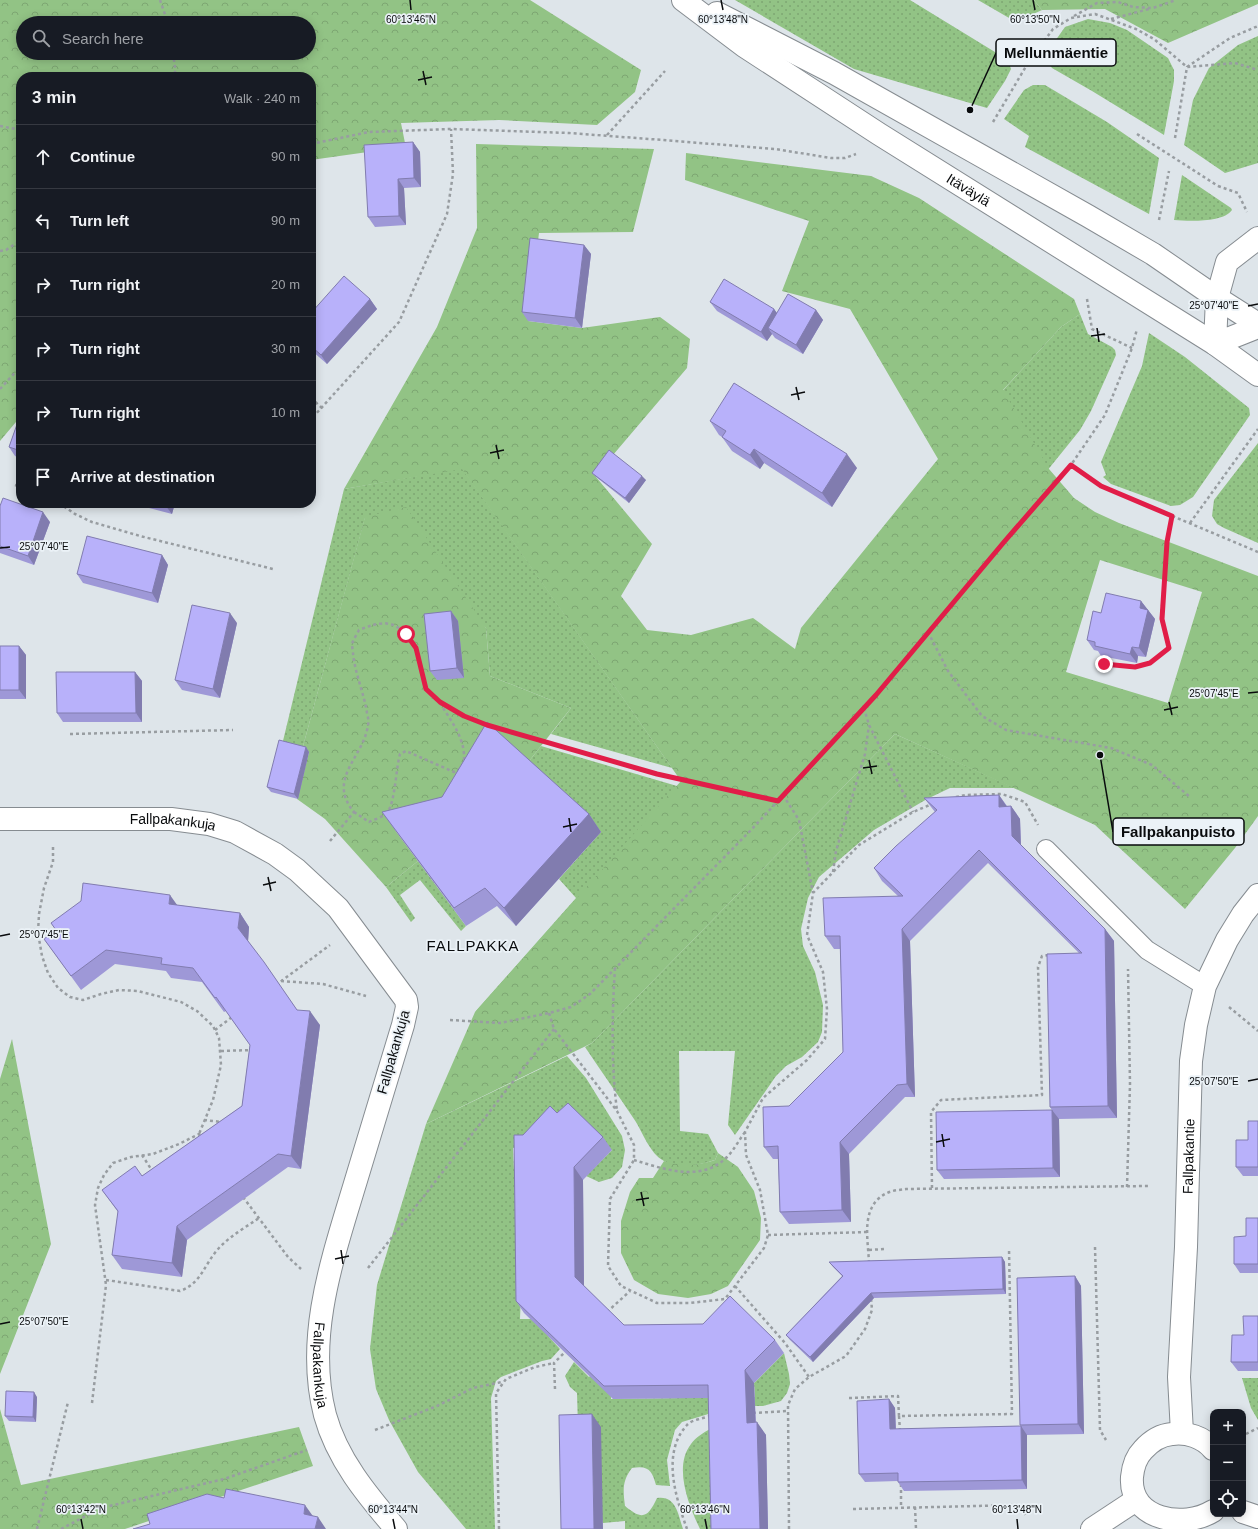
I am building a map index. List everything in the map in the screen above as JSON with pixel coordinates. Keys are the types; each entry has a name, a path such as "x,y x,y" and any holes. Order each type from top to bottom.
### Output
{"street":[{"name":"Itäväylä","path":"683,0 744,46 879,134 1215,344 1258,375"},
{"path":"692,0 834,73 1088,216 1153,254 1258,326"},
{"path":"1258,238 1227,262 1217,298 1215,344 1258,326"},
{"name":"Fallpakankuja","path":"0,818 171,819 209,824 235,832 275,854 297,870 338,908 406,1000 407,1007 403,1025 330,1270 318,1332 318,1374 321,1397 325,1416 335,1443 368,1496 396,1529"},
{"name":"Fallpakantie","path":"1182,1433 1179,1377 1186,1247 1191,1061 1196,1025 1205,986 1227,940 1243,914 1258,895"},
{"path":"1210,1446 1197,1437 1182,1433 1166,1435 1151,1442 1140,1454 1133,1468 1132,1479 1136,1500 1144,1512 1155,1521 1169,1526 1183,1527 1197,1523 1210,1516"},
{"path":"1092,1529 1136,1500"},
{"path":"1246,1513 1258,1517"}],"lane":[{"path":"1046,849 1147,950 1205,986"}],"path":[{"path":"160,0 166,16"},
{"path":"1110,19 1153,8 1176,0"},
{"path":"993,122 1028,63 1054,29 1097,3 1118,2 1133,7 1153,8"},
{"path":"1072,18 1095,14 1136,29 1154,40 1187,67 1235,63 1258,70"},
{"path":"1175,138 1187,67 1230,38 1258,26"},
{"path":"174,60 175,72"},
{"path":"606,136 665,71"},
{"path":"0,126 16,129"},
{"path":"316,414 399,322 447,214 453,174 451,129"},
{"path":"316,143 369,132 451,129 606,136 771,148 831,158 845,158 862,152"},
{"path":"1137,134 1218,186 1238,193"},
{"path":"1159,220 1169,171"},
{"path":"0,251 6,250 16,243"},
{"path":"1088,302 1092,329 1132,348"},
{"path":"450,1020 500,1023 571,1008 590,994 751,830 864,707 1071,465 1105,415 1132,348 1138,324"},
{"path":"0,389 16,371"},
{"path":"316,403 322,408"},
{"path":"1190,524 1258,429"},
{"path":"1071,465 1101,486 1258,552"},
{"path":"66,508 92,522 140,536 273,569"},
{"path":"1104,664 1135,667 1150,663 1169,648 1162,619 1167,542 1172,516"},
{"path":"440,702 459,733 464,748 464,761 462,768 454,772 406,752 400,754 393,797 388,811 380,818 369,822 354,812 347,804 344,785 346,773 365,738 369,724 365,699 354,660 352,644 359,630 374,624 391,623 406,634 416,648 426,689 440,702 464,716 487,725 657,774 778,801"},
{"path":"928,632 948,671 982,716 1006,730 1111,748 1152,765 1190,797"},
{"path":"864,707 870,725 913,812"},
{"path":"833,873 836,851 865,754 870,725"},
{"path":"70,734 233,730"},
{"path":"954,798 966,795 1002,794 1025,802 1047,839 1046,849"},
{"path":"634,1160 668,1170 692,1173 713,1167 727,1157 745,1132 763,1098 807,1060 825,1039 827,1008 823,972 807,935 813,893 799,820 783,796"},
{"path":"813,893 859,846 913,812 935,803"},
{"path":"330,841 354,812"},
{"path":"53,844 53,862 44,888 39,914 38,933 42,956 48,973 58,988 70,997 83,1000 119,990 138,990 181,1002 197,1011 215,1030 219,1038 221,1051 221,1065 213,1100 199,1134 153,1154 131,1157 113,1163 104,1175 98,1188 95,1205 106,1280 92,1403"},
{"path":"275,985 334,942"},
{"path":"932,1188 931,1112 941,1100 1042,1095 1038,967 1042,956 1050,955"},
{"path":"1127,1187 1130,1084 1128,967"},
{"path":"615,968 612,1018 613,1080 617,1112"},
{"path":"281,981 323,984 372,997"},
{"path":"549,1013 554,1029 617,1112 634,1145 634,1160 610,1199 608,1266 621,1286 657,1303 690,1303 724,1299 735,1286 764,1248 768,1235 760,1190 746,1155 745,1132"},
{"path":"215,1030 233,1016"},
{"path":"1239,1016 1258,1031"},
{"path":"368,1268 554,1029"},
{"path":"221,1051 254,1050"},
{"path":"204,1120 227,1123"},
{"path":"199,1134 203,1140"},
{"path":"142,1155 156,1177"},
{"path":"870,1265 867,1220 872,1205 880,1197 889,1192 906,1189 932,1188 1148,1186"},
{"path":"243,1197 288,1257 303,1271"},
{"path":"106,1280 180,1291 187,1289 198,1281 211,1258 220,1247 259,1218"},
{"path":"768,1235 868,1232"},
{"path":"899,1416 1012,1414 1009,1248"},
{"path":"1095,1248 1100,1430 1106,1440"},
{"path":"869,1250 884,1249"},
{"path":"735,1286 785,1343 809,1377"},
{"path":"603,1316 630,1291"},
{"path":"789,1529 788,1405 795,1389 809,1377 846,1356 865,1329 872,1310 871,1295"},
{"path":"499,1529 496,1393 506,1379 535,1367 554,1363 570,1348"},
{"path":"554,1363 555,1389"},
{"path":"375,1430 437,1406 473,1388 503,1382"},
{"path":"849,1398 898,1396 900,1439"},
{"path":"36,1529 68,1402"},
{"path":"750,1413 788,1411"},
{"path":"687,1529 673,1478 673,1459 677,1440 688,1424 712,1416"},
{"path":"1246,1434 1258,1428"},
{"path":"62,1529 101,1508 224,1479 310,1449"},
{"path":"900,1477 901,1508"},
{"path":"853,1509 1017,1505 1026,1515"},
{"path":"916,1507 916,1529"}],"green space":[{"path":"0,0 530,0 641,70 635,92 597,125 499,120 401,123 406,148 316,159 316,72 16,72 16,422 0,441"},
{"path":"735,0 910,0 1008,60 1011,69 987,108 854,69"},
{"path":"978,0 1034,0 1042,10 1016,22"},
{"path":"1034,0 1258,0 1258,4 1168,43 1105,9 1042,10"},
{"path":"1088,19 1110,23 1127,30 1168,58 1174,70 1174,81 1164,135 1052,68 1046,60 1048,51 1065,27"},
{"path":"1258,36 1258,163 1225,173 1184,145 1193,100 1209,68 1238,45"},
{"path":"1033,85 1045,85 1107,122 1159,158 1149,214 1025,147 1029,136 1004,119 1024,90"},
{"path":"476,144 654,149 633,232 539,233 528,321 582,328 660,317 690,339 687,368 596,477 652,544 621,596 647,630 691,635 753,618 795,649 801,628 938,459 850,309 782,291 809,221 685,180 686,153 871,176 919,198 1074,299 1080,314 1061,327 1003,390 1049,469 1074,498 1095,512 1119,523 1258,576 1258,816 1235,848 1185,909 1095,825 895,734 592,1043 426,1124 475,1012 681,781 462,469 344,489 437,327 477,228","holes":["1100,560 1202,592 1168,703 1066,672"]},
{"path":"1182,175 1232,210 1221,217 1213,219 1196,221 1174,220"},
{"path":"1080,314 1088,334 1112,347 1115,350 1116,355 1091,411 1080,430 1034,487 939,460 1061,327"},
{"path":"1149,333 1185,357 1249,408 1250,415 1193,497 1180,505 1171,506 1111,484 1103,477 1106,475 1101,462 1142,366"},
{"path":"1258,443 1258,543 1217,524 1212,516 1214,500"},
{"path":"462,468 672,768 551,734 571,708 490,676 486,628 365,518 302,750 282,745 344,489"},
{"path":"406,507 486,628 490,676 571,708 526,765 455,815 395,830 418,861 386,887 325,819 297,799 309,752 302,750 365,517"},
{"path":"895,734 1015,788 950,788 927,799 874,830 819,877 808,898 801,929 803,946 815,972 823,1005 822,1032 818,1042 802,1057 786,1066 776,1076 735,1135 728,1125 735,1051 679,1051 680,1131 708,1134 718,1153 715,1160 690,1166 670,1164 664,1161 650,1148 634,1119 585,1047 592,1043"},
{"path":"541,746 677,786 758,802 475,1012 576,898 559,879 601,832 526,765"},
{"path":"418,861 466,926 461,931 420,880 400,895 415,918 411,922 386,887"},
{"path":"12,1039 51,1244 0,1374 0,1079"},
{"path":"567,1056 586,1078 622,1136 625,1150 622,1167 612,1178 599,1182 586,1176 612,1150 546,1147 513,1148 514,1170 526,1170 520,1319 541,1319 549,1337 560,1349 551,1359 501,1377 496,1381 491,1398 495,1529 466,1529 418,1472 389,1420 376,1389 370,1349 377,1285 426,1124"},
{"path":"718,1153 738,1167 754,1191 761,1218 760,1240 728,1286 711,1294 688,1298 658,1294 634,1280 621,1253 621,1221 630,1192 639,1178 653,1178 664,1161 684,1165 695,1165 715,1160"},
{"path":"784,1353 790,1384 787,1393 781,1401 763,1406 744,1406 725,1409 682,1422 675,1430 667,1460 670,1486 656,1485 649,1470 642,1467 632,1468 626,1477 624,1486 625,1506 636,1514 644,1515 648,1513 657,1498 668,1499 678,1512 683,1529 625,1529 625,1521 603,1523 578,1427 577,1393 570,1387 565,1376 574,1362 589,1377 595,1371 611,1386 611,1399 755,1397 754,1383"},
{"path":"1242,1378 1258,1378 1258,1420 1251,1408"},
{"path":"0,1409 21,1485 299,1427 313,1466 125,1529 0,1529"},
{"path":"710,1429 720,1529 700,1529 688,1498 683,1475 683,1464 686,1453 691,1444 697,1437"}],"building":[{"path":"413,142 414,178 398,179 399,216 368,217 364,145"},
{"path":"530,238 584,245 575,318 522,312"},
{"path":"344,276 370,299 321,355 316,350 316,307"},
{"path":"724,279 774,309 761,332 710,302"},
{"path":"788,294 816,310 796,345 768,328"},
{"path":"734,383 847,454 822,493 754,449 750,455 722,437 726,431 710,421"},
{"path":"16,427 16,449 9,447"},
{"path":"609,450 642,476 625,498 592,473"},
{"path":"3,498 16,503 16,508 32,508 43,512 28,556 0,546 0,506"},
{"path":"87,536 162,555 152,593 77,574"},
{"path":"1106,593 1141,601 1140,608 1148,610 1139,648 1132,647 1130,654 1095,646 1095,642 1087,640 1093,611 1101,613"},
{"path":"192,605 230,613 213,689 175,680"},
{"path":"451,611 457,668 430,671 424,614"},
{"path":"0,646 19,646 19,690 0,690"},
{"path":"56,672 135,672 136,713 57,713"},
{"path":"487,722 589,814 504,908 485,888 454,908 382,812 442,797"},
{"path":"279,740 306,747 294,794 267,787"},
{"path":"999,795 999,807 1011,806 1012,836 1105,929 1108,1106 1050,1107 1047,954 1082,953 979,850 902,929 907,1084 897,1085 840,1142 842,1210 780,1212 778,1146 764,1147 763,1107 789,1106 843,1052 840,936 825,936 823,898 903,896 874,868 896,846 937,810 924,798"},
{"path":"83,883 170,895 169,904 240,913 238,928 264,962 297,1010 310,1011 291,1156 278,1154 177,1226 172,1263 112,1255 118,1211 102,1190 135,1166 142,1176 242,1106 250,1045 216,997 215,998 193,968 161,964 162,958 106,950 71,976 44,939 56,930 51,923 81,901"},
{"path":"568,1103 603,1137 574,1167 575,1277 624,1325 703,1324 730,1296 775,1340 745,1370 747,1423 757,1422 760,1529 711,1529 708,1385 604,1386 516,1301 514,1135 523,1135 550,1106 557,1113"},
{"path":"1052,1110 1053,1168 937,1170 936,1112"},
{"path":"1248,1121 1258,1121 1258,1167 1236,1167 1236,1140 1248,1140"},
{"path":"1246,1218 1258,1218 1258,1264 1234,1264 1234,1237 1246,1236"},
{"path":"1002,1257 1003,1289 871,1293 810,1357 786,1335 843,1276 829,1262"},
{"path":"1075,1276 1078,1424 1020,1425 1017,1278"},
{"path":"1243,1316 1258,1316 1258,1362 1231,1362 1232,1335 1244,1335"},
{"path":"6,1391 34,1392 33,1417 5,1416"},
{"path":"889,1399 890,1429 1021,1426 1022,1480 898,1482 898,1473 859,1474 857,1401"},
{"path":"592,1414 594,1529 561,1529 559,1415"},
{"path":"226,1489 305,1505 304,1514 318,1517 315,1529 133,1529 150,1524 147,1514 207,1494 224,1498"}],"place":[{"name":"Mellunmäentie","path":"970,110"},
{"name":"Fallpakanpuisto","path":"1100,755"}],"district":[{"name":"FALLPAKKA","path":"473,946"}],"route":[{"path":"406,634 416,648 426,689 440,702 464,716 487,725 657,774 778,801 876,695 953,602 1071,465 1101,486 1172,516 1167,542 1162,619 1169,648 1150,663 1135,667 1104,664"}]}
